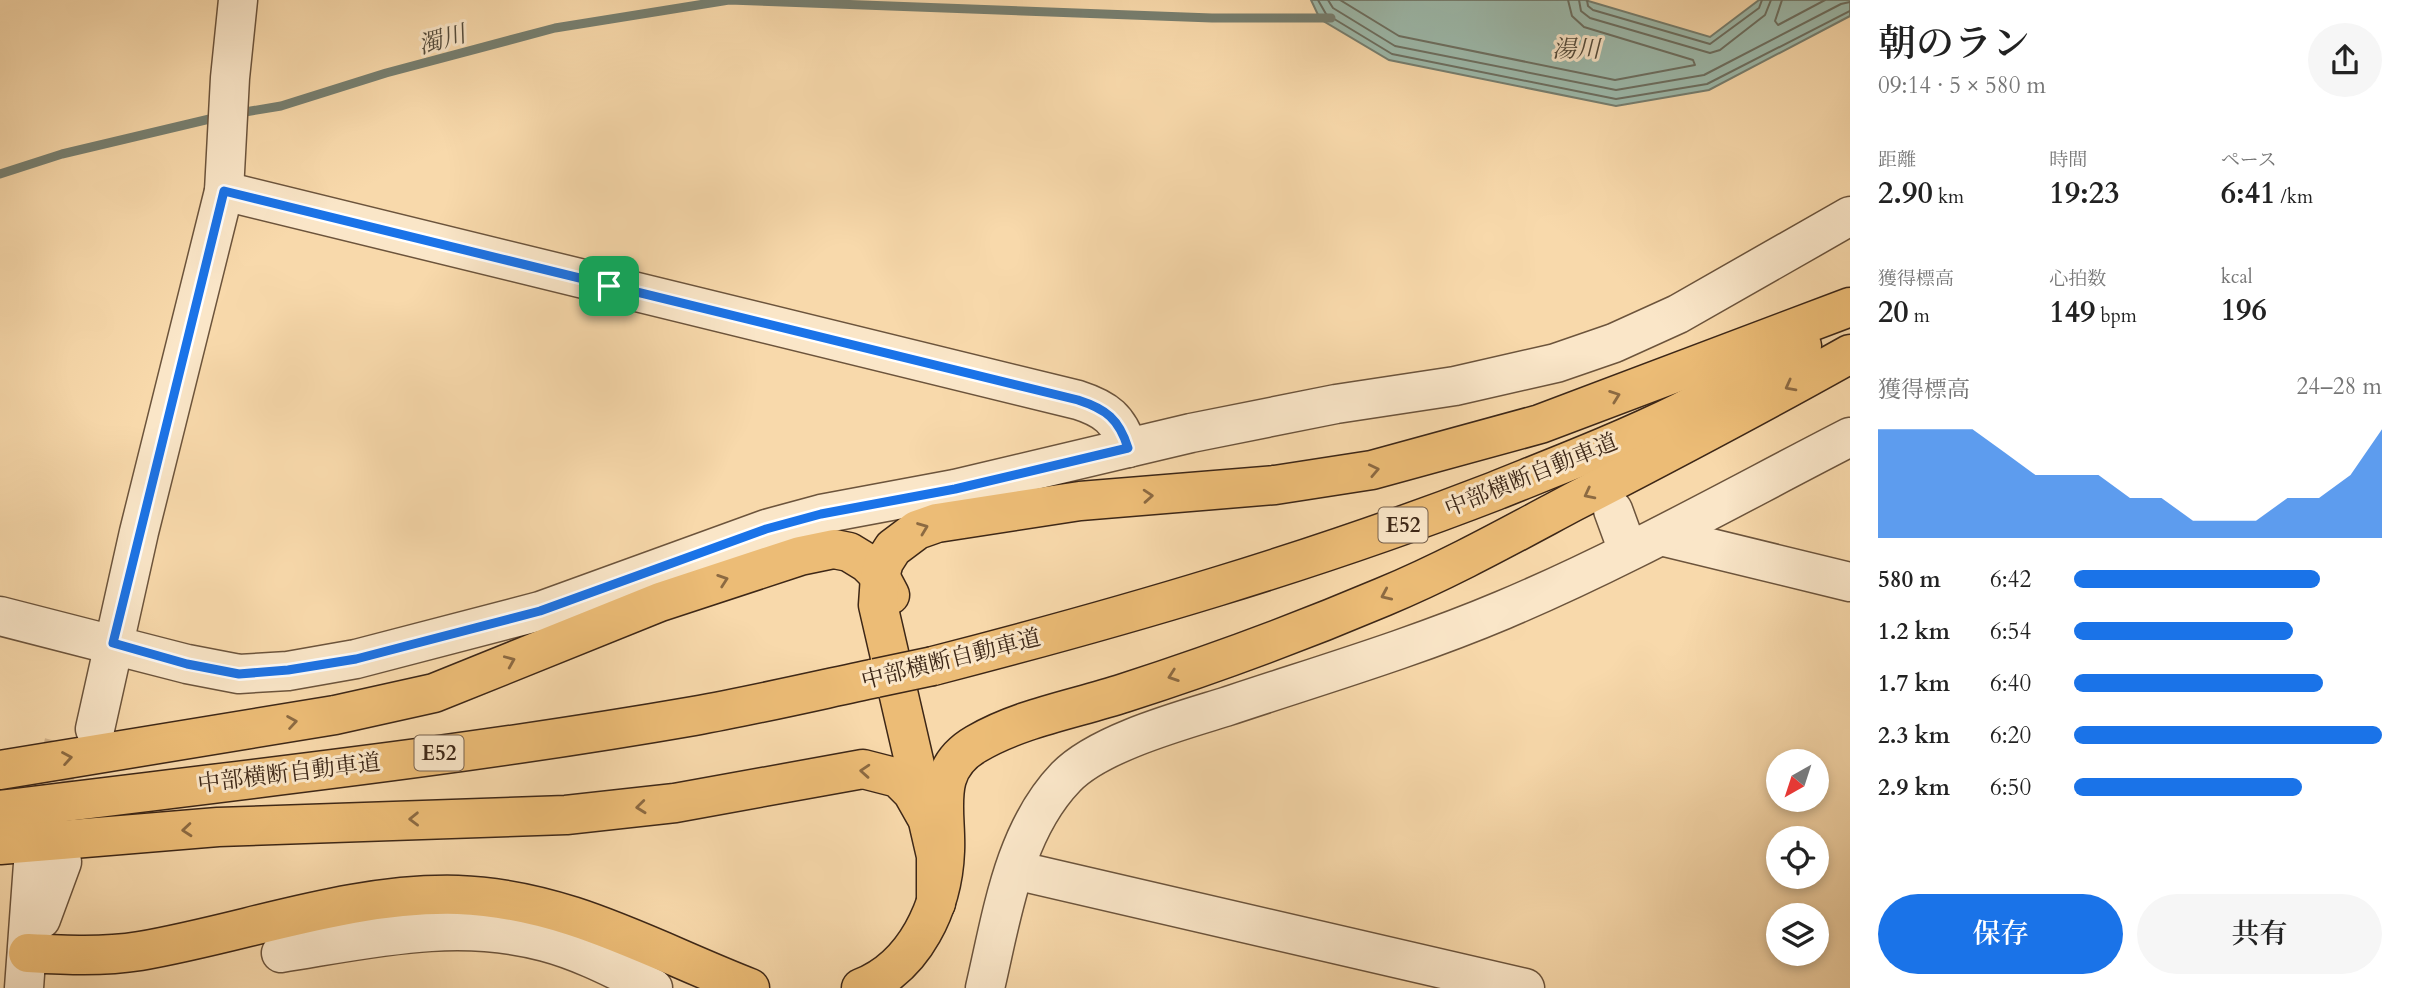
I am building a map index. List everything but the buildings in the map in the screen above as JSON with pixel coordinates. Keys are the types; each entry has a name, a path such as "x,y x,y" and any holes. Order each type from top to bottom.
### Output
{"highway":[{"path":"880,576 884,562 903,539 917,530 937,523 1080,501 1275,485 1372,470 1540,424 1850,307"},
{"name":"中部横断自動車道","path":"0,810 387,761 695,716 933,666 1126,614 1292,564 1454,506 1569,462 1681,412 1850,322"},
{"path":"861,988 895,967 912,949 936,903 937,822 944,785 951,770 971,746 995,734 1125,693 1256,647 1384,597 1630,472 1850,354"},
{"path":"0,770 335,715 434,693 660,602 800,556 834,549 849,552 867,563 880,576 893,600 905,639 937,822"},
{"path":"0,845 218,827 566,815 675,803 863,769 898,778 937,822"},
{"path":"26,971 75,955 139,951 353,905 402,898 458,895 510,900 564,911 664,950 750,988"}],"street":[{"path":"80,731 113,643 224,191 230,78 238,0"},
{"path":"224,191 1078,400 1101,407 1115,418 1123,431 1128,448"},
{"path":"0,617 113,643 187,664 239,674 288,670 356,659 540,611 620,584 720,545 810,517 955,489 1128,448 1336,404 1455,386 1556,363 1614,342 1678,314 1850,216"},
{"path":"1556,363 1568,400"},
{"path":"985,988 1015,870 1033,820 1067,776 1093,757 1177,722 1503,611 1645,543 1850,437"},
{"path":"1613,510 1645,543 1850,582"},
{"path":"26,971 28,915 47,863"},
{"path":"1015,870 1525,988"},
{"path":"281,953 398,933 458,929 503,933 546,942 594,959 653,988"}],"water":[{"name":"湯川","path":"1311,0 1585,0 1710,37 1759,0 1850,0 1850,16 1709,90 1616,106 1389,60 1320,19"}],"waterway":[{"name":"濁川","path":"239,113 281,106 386,73 555,28 729,0 1212,18 1331,18"},
{"name":"濁川","path":"0,174 62,154 218,117"}],"tunnel":[{"path":"40,835 66,733"}],"route":[{"path":"224,191 609,286 1101,407 1115,418 1123,431 1128,448 955,489 821,514 766,529 540,611 356,659 288,670 239,674 187,664 113,643 224,191"}]}
